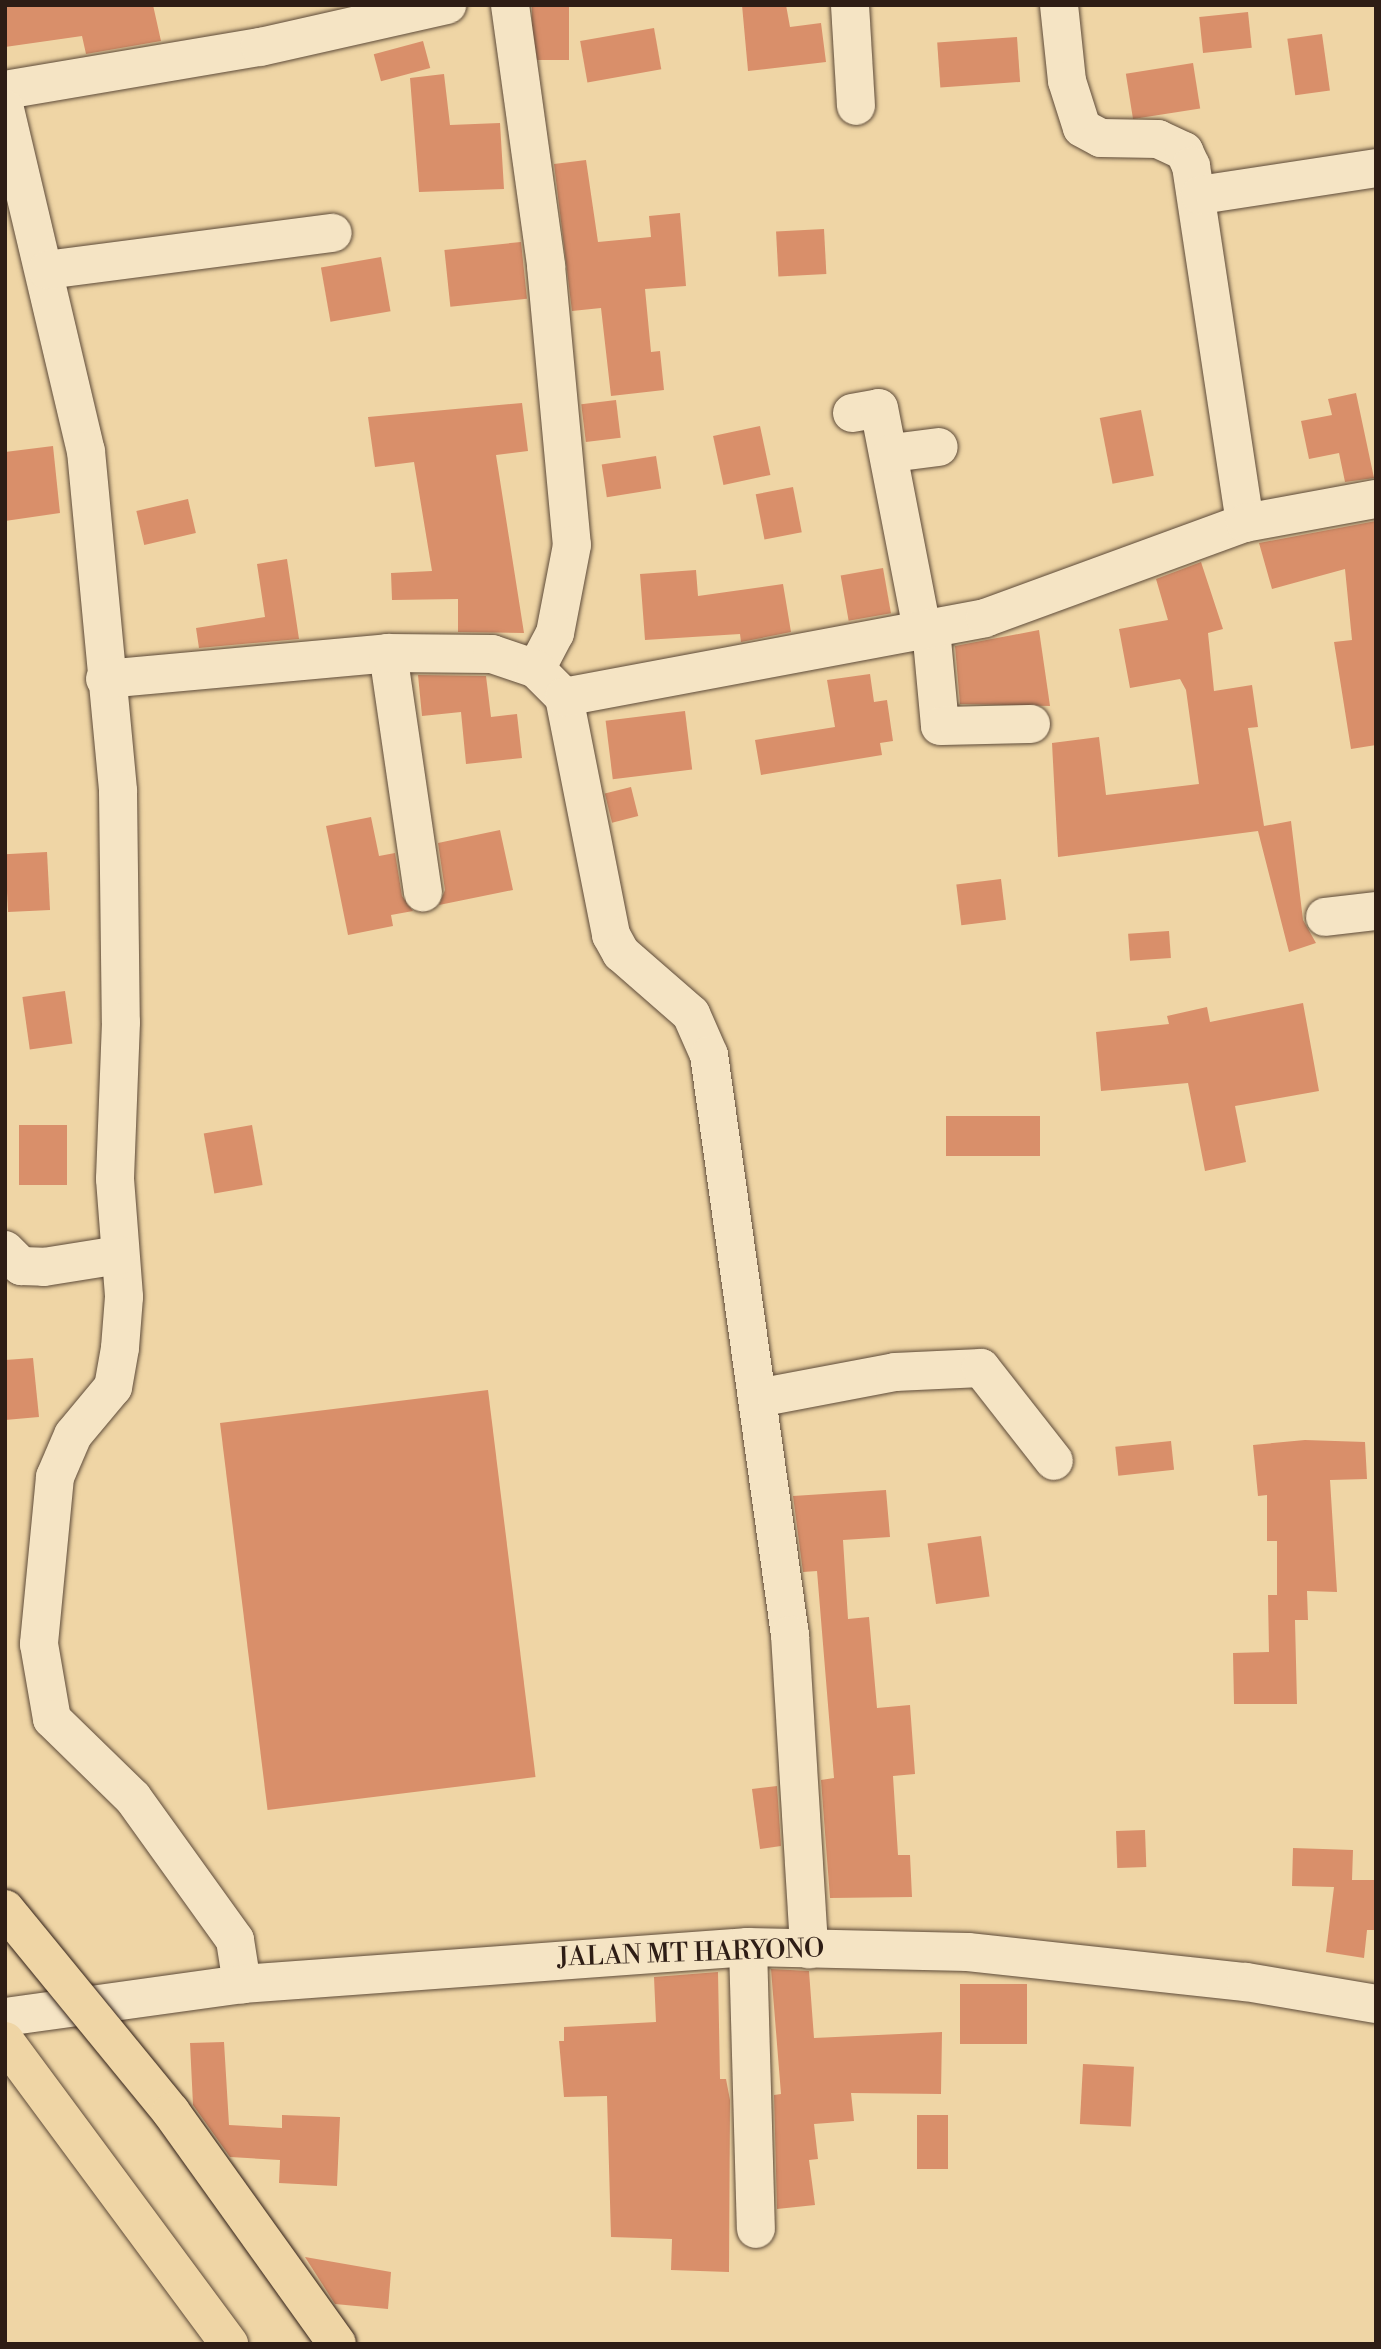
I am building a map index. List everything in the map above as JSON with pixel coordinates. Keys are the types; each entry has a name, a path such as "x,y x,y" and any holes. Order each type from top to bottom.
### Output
{"highway":[{"path":"5,1909 171,2112 337,2344"},
{"path":"5,2041 229,2344"}],"street":[{"path":"5,90 260,47 447,5"},
{"path":"510,5 546,266 572,545 555,633 536,668"},
{"path":"850,5 856,106"},
{"path":"1059,5 1068,81 1083,128 1101,138 1173,145 1184,151 1200,195 1245,523"},
{"path":"5,109 47,270 86,451 118,791 119,1255 124,1297 113,1387 73,1435 55,1477 39,1644 52,1719 133,1798 235,1940 243,1984"},
{"path":"1200,195 1376,168"},
{"path":"47,270 333,233"},
{"path":"852,413 879,408 892,453 926,629 940,726 1031,724"},
{"path":"892,453 939,447"},
{"path":"565,697 926,629 1027,604 1154,551 1245,523 1376,499"},
{"path":"388,653 423,892"},
{"path":"106,680 388,653 492,654 536,668 565,697 611,935 621,953 703,1031 758,1398 790,1635 809,1949"},
{"path":"1325,917 1376,911"},
{"path":"5,1250 22,1266 44,1267 119,1255"},
{"path":"758,1398 895,1372 981,1368 1055,1461"},
{"path":"748,1947 756,2229"},
{"name":"JALAN MT HARYONO","path":"5,2017 243,1984 748,1947 923,1949 1070,1961 1376,2004"}],"building":[{"path":"5,5 153,5 161,41 86,54 82,36 5,47"},
{"path":"532,5 569,5 569,60 532,60"},
{"path":"742,5 786,5 790,27 821,23 826,62 748,71"},
{"path":"1248,12 1252,48 1203,53 1199,17"},
{"path":"654,28 661,69 587,82 580,41"},
{"path":"1322,34 1330,90 1295,95 1287,39"},
{"path":"1017,37 1020,82 940,87 937,43"},
{"path":"423,41 430,68 381,81 374,54"},
{"path":"1193,63 1200,108 1133,119 1126,74"},
{"path":"444,74 450,125 500,123 504,189 419,192 410,78"},
{"path":"586,160 598,242 651,237 649,216 680,213 686,286 645,289 651,352 660,351 664,390 611,396 601,308 572,311 554,164"},
{"path":"824,229 826,274 778,276 776,232"},
{"path":"521,242 527,299 450,307 444,250"},
{"path":"381,257 391,311 330,322 321,268"},
{"path":"1356,393 1374,478 1345,482 1339,453 1309,459 1301,421 1332,415 1328,399"},
{"path":"616,400 621,438 586,442 581,404"},
{"path":"522,403 528,451 496,455 524,633 458,632 458,599 392,600 391,573 432,571 414,462 375,467 368,417"},
{"path":"1141,410 1154,476 1113,484 1100,418"},
{"path":"760,426 770,475 723,485 713,436"},
{"path":"53,446 60,513 5,521 5,452"},
{"path":"656,456 661,489 607,497 602,465"},
{"path":"793,487 802,532 764,539 756,494"},
{"path":"188,499 196,533 144,545 136,511"},
{"path":"1376,521 1376,745 1351,749 1334,642 1352,640 1345,569 1272,589 1259,543"},
{"path":"287,559 299,639 199,648 196,628 265,617 257,564"},
{"path":"1201,562 1223,629 1208,633 1214,691 1252,685 1258,727 1248,728 1264,826 1291,821 1303,920 1316,943 1289,952 1258,831 1058,857 1052,743 1099,737 1106,795 1199,784 1186,690 1180,679 1130,688 1119,629 1168,620 1156,579"},
{"path":"883,568 891,613 849,621 841,575"},
{"path":"696,570 698,596 783,584 791,632 741,642 740,634 645,640 640,574"},
{"path":"1039,630 1050,706 960,704 955,646"},
{"path":"870,674 874,702 887,700 893,741 880,743 882,755 761,775 755,740 835,727 827,680"},
{"path":"418,675 486,676 491,717 517,714 522,758 466,764 461,712 422,716"},
{"path":"685,711 692,770 613,779 606,721"},
{"path":"631,787 638,816 612,823 605,794"},
{"path":"371,817 379,856 395,853 402,896 413,911 391,915 393,926 348,935 326,826"},
{"path":"500,830 513,890 439,905 445,890 438,843"},
{"path":"47,852 50,910 8,912 5,854"},
{"path":"1001,879 1006,920 961,925 956,884"},
{"path":"1169,931 1171,958 1130,961 1128,934"},
{"path":"65,991 72,1043 30,1049 22,997"},
{"path":"1303,1003 1319,1091 1235,1106 1246,1162 1205,1171 1188,1083 1101,1091 1096,1032 1169,1024 1167,1016 1207,1007 1210,1022"},
{"path":"946,1116 1040,1116 1040,1156 946,1156"},
{"path":"19,1125 67,1125 67,1185 19,1185"},
{"path":"252,1125 263,1185 214,1194 204,1134"},
{"path":"33,1358 39,1417 5,1420 5,1360"},
{"path":"488,1390 536,1777 268,1810 220,1423"},
{"path":"1305,1440 1365,1442 1367,1479 1330,1480 1337,1592 1307,1591 1308,1620 1295,1620 1297,1704 1234,1704 1233,1653 1269,1652 1268,1595 1277,1595 1277,1541 1267,1541 1267,1495 1258,1496 1253,1445"},
{"path":"1171,1441 1174,1470 1118,1476 1115,1447"},
{"path":"886,1490 890,1537 843,1540 848,1619 869,1617 877,1708 910,1705 915,1774 893,1776 898,1855 910,1855 912,1897 830,1898 821,1780 834,1778 817,1571 803,1572 793,1496"},
{"path":"981,1536 989,1596 936,1604 928,1544"},
{"path":"777,1786 781,1846 760,1849 752,1789"},
{"path":"1145,1830 1146,1867 1117,1868 1116,1831"},
{"path":"1293,1848 1353,1850 1352,1880 1376,1880 1376,1930 1367,1930 1364,1958 1326,1952 1334,1887 1292,1886"},
{"path":"771,1969 809,1971 814,2038 942,2032 941,2094 851,2093 854,2121 814,2124 818,2159 809,2160 815,2205 777,2209 774,2095 781,2094"},
{"path":"718,1972 720,2079 726,2079 730,2100 729,2272 671,2270 672,2239 611,2237 607,2096 564,2097 559,2041 564,2041 564,2027 656,2022 654,1977"},
{"path":"960,1984 1027,1984 1027,2044 960,2044"},
{"path":"224,2042 229,2125 282,2128 282,2115 340,2117 337,2186 279,2183 280,2160 230,2157 193,2105 190,2043"},
{"path":"1083,2064 1134,2067 1131,2127 1080,2124"},
{"path":"917,2115 948,2115 948,2169 917,2169"},
{"path":"305,2257 391,2272 388,2309 335,2304"}]}
